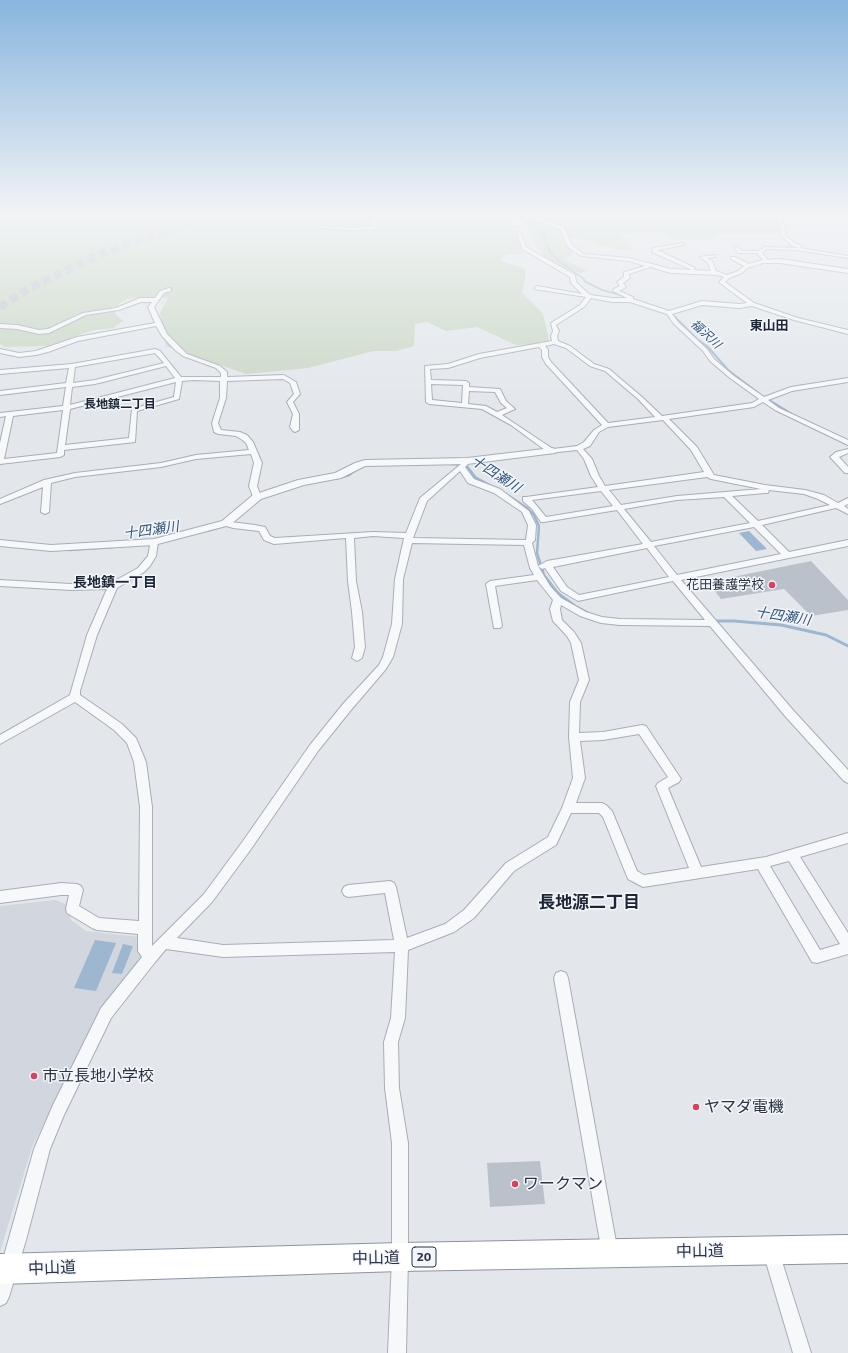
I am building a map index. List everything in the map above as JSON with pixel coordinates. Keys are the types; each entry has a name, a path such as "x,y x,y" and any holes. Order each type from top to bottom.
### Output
{"highway":[{"name":"中山道","path":"4,1269 400,1257 848,1249"}],"street":[{"path":"573,278 574,282 589,296"},
{"path":"627,278 620,282 623,287 616,291 631,298 631,300"},
{"path":"727,278 722,282 752,304 796,320 848,332"},
{"path":"537,288 612,300 631,300 668,313 676,323 705,350 712,360 732,377 777,409 848,443"},
{"path":"169,290 162,292 151,308 164,335 177,349 218,367 224,372 223,398 216,423 218,432 244,437 249,442 258,463 253,486 257,497"},
{"path":"556,342 554,336 556,331 553,324 582,306 589,296"},
{"path":"0,326 17,327 39,332 48,330 85,314 116,310 140,300 156,300"},
{"path":"668,313 702,303 739,306 752,304"},
{"path":"0,351 19,355 36,353 46,351 77,339 158,324"},
{"path":"552,451 484,407 429,402 427,367 448,366 479,356 556,342 568,347 592,365 607,370 640,398 694,449 711,477 765,487 805,492 821,497 848,512"},
{"path":"541,345 545,350 545,357 548,363 606,425"},
{"path":"0,372 72,366 155,351 158,352 179,379 177,398 134,410 132,440 62,448"},
{"path":"0,393 95,382 168,364"},
{"path":"10,414 2,438 0,461 60,455 72,366"},
{"path":"0,415 66,408 179,379 284,377 291,380 297,394 290,402 296,414 295,430"},
{"path":"0,542 51,548 154,542 226,523 257,497 302,482 338,476 358,465 365,463 464,464 579,448 587,444 596,431 606,425 754,405 791,389 848,380"},
{"path":"428,382 466,383 465,405"},
{"path":"466,389 498,390 504,402 512,409 497,414"},
{"path":"837,438 848,434"},
{"path":"579,448 588,459 594,476 675,578 789,713 848,778"},
{"path":"848,451 834,457 848,471"},
{"path":"0,502 59,478 97,471 160,465 196,457 253,452"},
{"path":"464,464 471,481 497,491 525,511 537,522"},
{"path":"0,1298 4,1269 18,1240 42,1149 58,1110 106,1013 151,956 208,898 247,845 314,748 347,707 383,667 388,657 397,624 399,579 409,538 423,500 464,464"},
{"path":"528,543 531,540 537,522 535,507 526,499 709,474"},
{"path":"46,512 47,482"},
{"path":"537,522 620,509 677,498 765,491 765,487"},
{"path":"726,494 787,555"},
{"path":"534,568 547,564 796,516 844,504 848,500"},
{"path":"226,523 236,526 255,526 262,529 267,538 274,541 373,534 409,538 528,543"},
{"path":"350,536 352,558 350,565 357,612 360,647 357,658"},
{"path":"0,583 71,587 113,586 140,570 147,564 152,556 154,542"},
{"path":"528,543 534,568 547,588 558,600 583,614 601,620 620,622 712,623"},
{"path":"547,564 564,589 578,598 848,543"},
{"path":"497,626 490,584 540,577"},
{"path":"75,698 75,691 92,635 113,586"},
{"path":"165,943 224,951 402,946 449,928 469,914 510,867 552,841 568,808 579,778 574,737 575,702 584,680 576,643 571,634 558,621 556,609 558,600"},
{"path":"75,698 118,727 132,741 140,762 146,807 145,951 151,956"},
{"path":"0,740 49,711 75,698"},
{"path":"574,737 603,736 642,729 675,779 662,786 698,872"},
{"path":"568,808 602,808 608,814 632,875 643,881 761,862 848,838"},
{"path":"791,854 848,945"},
{"path":"761,862 817,957 848,948"},
{"path":"348,890 390,887 402,946 398,1018 391,1042 392,1088 400,1143 400,1257 397,1353"},
{"path":"0,896 61,889 77,890 72,908 97,924 145,928"},
{"path":"561,978 610,1253"},
{"path":"771,1250 802,1353"}],"shaded area":[{"name":"市立長地小学校","path":"56,900 67,905 71,920 86,931 140,937 140,967 103,1006 32,1147 0,1252 0,906"}],"green space":[{"path":"0,278 525,278 522,293 543,314 549,340 536,344 516,345 477,327 446,331 427,322 415,324 414,346 396,351 373,351 308,368 246,374 166,346 160,313 168,298 144,297 128,299 119,303 115,314 123,321 113,328 94,330 47,346 5,347 0,344"}],"water":[{"path":"749,531 767,549 756,551 739,533"},
{"path":"95,940 116,943 96,991 74,988"},
{"path":"123,944 133,946 122,974 112,973"}],"building":[{"name":"花田養護学校","path":"811,561 848,600 848,610 811,616 784,589 721,599 708,582"},
{"name":"ワークマン","path":"540,1161 545,1204 490,1207 487,1163"}],"waterway":[{"name":"福沢川","path":"583,278 584,281 602,290 627,297"},
{"name":"福沢川","path":"670,312 697,339 708,347 728,370 761,395"},
{"name":"福沢川","path":"766,398 792,414"},
{"name":"十四瀬川","path":"451,464 466,465 475,477 493,487"},
{"name":"十四瀬川","path":"338,478 349,475 356,470"},
{"name":"十四瀬川","path":"506,494 527,508 534,515 539,526 537,553 544,575 558,593"},
{"name":"十四瀬川","path":"207,531 223,526"},
{"name":"十四瀬川","path":"69,550 114,547"},
{"name":"十四瀬川","path":"556,592 575,606 590,614"},
{"name":"十四瀬川","path":"713,621 734,621 781,625 826,635 848,646"}],"tunnel":[{"path":"0,307 28,289 51,278"}],"place":[{"name":"花田養護学校","path":"772,585"},
{"name":"市立長地小学校","path":"34,1076"},
{"name":"ヤマダ電機","path":"696,1107"},
{"name":"ワークマン","path":"515,1184"}],"district":[{"name":"東山田","path":"769,326"},
{"name":"長地鎮二丁目","path":"120,404"},
{"name":"長地鎮一丁目","path":"115,582"},
{"name":"長地源二丁目","path":"589,902"}]}
